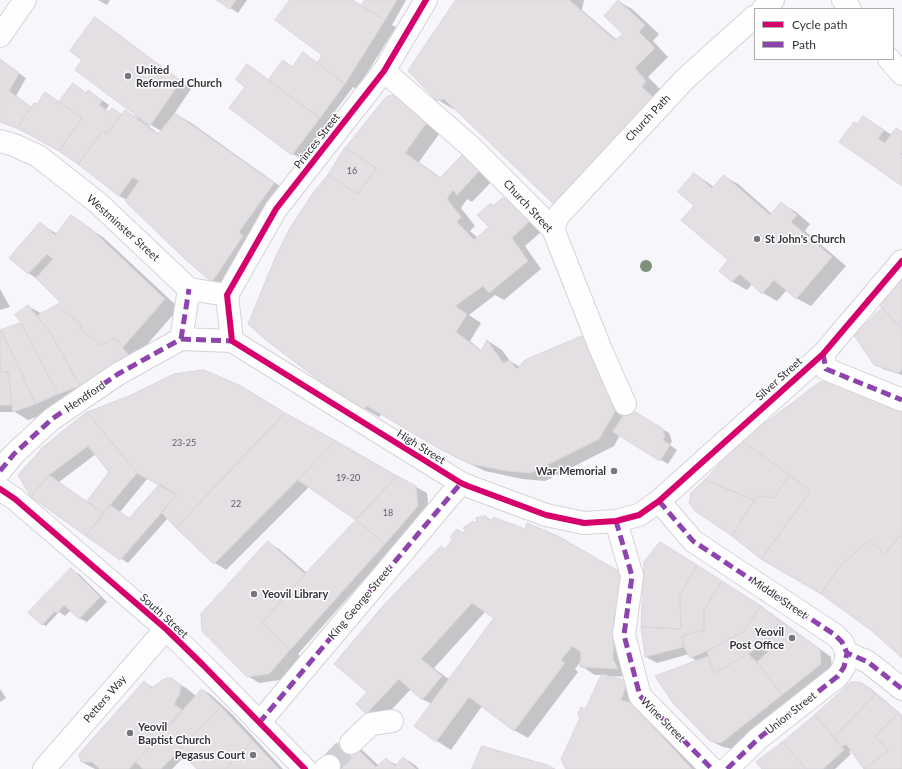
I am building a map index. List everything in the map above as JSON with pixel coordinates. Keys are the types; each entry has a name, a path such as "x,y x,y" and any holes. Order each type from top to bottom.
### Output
{"street":[{"name":"Princes Street","path":"227,295 276,209 384,71 426,0"},
{"path":"764,8 773,0"},
{"path":"843,0 849,8"},
{"path":"0,36 12,12"},
{"name":"Church Path","path":"552,230 558,216 685,79 754,17"},
{"path":"890,60 902,74"},
{"name":"Church Street","path":"384,71 470,146 552,230 601,350 625,404"},
{"name":"Westminster Street","path":"0,141 14,145 38,156 98,203 189,289"},
{"name":"Silver Street","path":"659,501 823,354 902,261"},
{"path":"181,339 189,289 227,295 232,341"},
{"name":"High Street","path":"181,339 232,341 461,483 546,515 584,523 616,521 639,515 659,501"},
{"name":"Hendford","path":"0,471 14,454 52,419 118,374 181,339"},
{"path":"823,354 826,369 902,400"},
{"name":"King George Street","path":"259,723 461,483"},
{"name":"South Street","path":"0,489 16,499 166,629 305,769"},
{"name":"Middle Street","path":"659,501 693,541 834,635 842,642 847,653"},
{"name":"Wine Street","path":"616,521 632,576 624,635 640,696 724,769"},
{"name":"Petters Way","path":"44,769 166,629"},
{"path":"847,653 868,662 902,689"},
{"name":"Union Street","path":"724,769 759,738 838,676 844,667 847,653"},
{"path":"351,743 371,724 392,721"}],"building":[{"path":"217,0 236,0 230,9"},
{"path":"290,0 352,0 385,20 345,84 317,63 322,55 275,20"},
{"path":"365,0 397,0 385,20 361,6"},
{"path":"456,0 569,0 615,40 623,34 604,16 618,0 645,25 639,32 655,48 635,68 646,81 642,87 656,100 558,208 444,99 437,101 408,71"},
{"name":"United Reformed Church","path":"95,17 181,81 150,126 75,70 82,60 70,51"},
{"path":"303,52 345,84 320,118 268,80 283,60 292,67"},
{"path":"0,59 19,73 9,91 31,107 17,128 0,122"},
{"path":"247,64 320,118 292,155 229,108 245,87 236,80"},
{"path":"73,83 86,93 88,90 102,101 99,105 109,112 112,108 121,114 107,134 102,131 78,164 59,151 82,118 59,102"},
{"path":"45,92 82,118 59,151 17,128 34,103 37,104"},
{"path":"394,95 428,121 405,153 440,178 465,152 482,168 457,195 453,190 447,199 461,217 457,222 474,240 489,227 477,215 491,203 493,206 507,194 534,217 512,238 528,261 489,293 483,286 455,306 467,314 456,332 481,351 487,340 503,363 509,360 517,369 525,360 586,334 615,412 599,439 531,473 507,471 470,464 440,449 367,406 364,409 328,387 266,340 248,324 276,256 290,228 313,193 328,175 358,194 376,168 345,148 386,97"},
{"path":"125,110 158,134 175,113 274,183 239,232 243,236 212,282 186,260 125,201 139,181 133,177 119,196 78,164 102,131 107,134"},
{"path":"863,116 884,130 878,139 885,143 896,128 902,132 902,152 900,154 902,155 902,186 839,142 854,122 857,124"},
{"path":"345,148 376,168 358,194 328,175"},
{"name":"St John's Church","path":"694,173 712,188 724,175 770,215 781,202 797,215 791,222 832,257 796,299 774,280 762,294 740,274 732,282 719,271 728,260 681,220 694,206 678,192"},
{"path":"71,215 90,228 165,299 123,347 115,338 101,345 80,329 82,325 57,305 60,302 36,278 53,259 47,254 28,274 9,258 40,222 55,235"},
{"path":"902,281 902,329 882,308 878,301"},
{"path":"28,305 52,335 80,386 58,394 21,323 15,315"},
{"path":"57,305 82,325 80,329 101,345 115,338 131,358 80,386 52,335 37,316"},
{"path":"882,308 902,329 902,369 899,373 874,365 854,335"},
{"path":"21,323 58,394 36,404 1,330"},
{"path":"1,330 36,404 13,412 8,372 2,372 0,364"},
{"path":"0,364 2,372 8,372 12,405 0,405"},
{"path":"204,370 241,386 285,413 176,528 161,512 177,495 137,473 87,412 129,396 174,374"},
{"path":"820,382 856,382 902,403 902,534 885,554 869,540 841,565 821,594 761,559 811,491 742,441"},
{"path":"628,408 662,428 665,436 663,440 670,445 660,461 613,432"},
{"path":"87,412 137,473 103,513 87,501 109,472 88,446 49,475 31,497 18,475 42,448"},
{"path":"285,413 336,441 214,564 176,528"},
{"path":"336,441 397,476 356,520 298,480"},
{"path":"742,441 789,475 774,498 759,496 754,500 705,480"},
{"path":"49,475 103,513 86,536 31,497"},
{"path":"789,475 811,491 761,559 732,536 754,500 759,496 774,498"},
{"path":"397,476 416,486 418,506 385,544 356,520"},
{"path":"705,480 754,500 732,536 695,511 689,503 691,493"},
{"path":"160,484 177,495 120,560 86,536 110,505 129,518"},
{"path":"486,516 487,519 493,520 493,517 525,529 527,523 558,536 627,576 624,599 614,617 613,659 618,669 580,667 581,652 572,646 561,660 565,663 514,731 469,697 436,742 414,726 494,618 472,603 421,659 442,676 422,700 399,679 366,714 356,704 367,692 334,664 382,607 426,561 441,546 445,549 453,539 450,537 457,529 463,533 465,530 463,528 473,521 474,523 477,522 476,518"},
{"path":"356,520 385,544 290,650 262,623 305,574"},
{"path":"902,534 902,658 872,631 821,594 841,565 869,540 885,554"},
{"name":"Yeovil Library","path":"268,541 305,574 262,623 290,650 269,674 247,677 202,631 201,614"},
{"path":"660,542 697,565 680,596 681,629 641,627 644,562"},
{"path":"697,565 722,581 704,610 704,630 682,636 684,647 645,657 641,627 681,629 680,596"},
{"path":"71,568 100,597 79,619 64,605 57,613 42,598"},
{"path":"722,581 761,606 743,632 707,651 690,658 684,647 682,636 704,630 704,610"},
{"path":"42,598 55,611 42,625 28,613"},
{"path":"761,606 780,621 765,644 714,673 707,651 743,632"},
{"path":"780,621 820,649 821,664 782,695 757,662 775,645 769,637"},
{"path":"748,654 757,662 782,695 721,743 710,741 673,703 655,676 708,656 714,673"},
{"path":"602,674 628,681 621,700 631,703 692,769 566,769 561,759 580,718 578,713 581,707 585,709"},
{"name":"Yeovil Baptist Church","path":"166,678 172,678 181,686 180,693 174,704 183,711 129,769 100,769 92,762 81,762 79,754 144,681 151,688"},
{"path":"851,682 862,683 876,694 834,737 815,715"},
{"path":"202,689 221,707 161,769 143,769 136,762"},
{"path":"876,694 899,713 875,737 889,750 864,769 846,744 842,747 834,737"},
{"path":"221,707 253,741 226,769 197,769 179,751"},
{"path":"899,713 902,716 902,769 864,769 889,750 875,737"},
{"path":"815,715 844,750 823,769 806,769 783,742"},
{"path":"345,737 376,767 386,758 395,766 403,757 416,769 332,769 322,759"},
{"name":"Pegasus Court","path":"253,741 279,769 226,769"},
{"path":"783,742 806,769 762,769 756,762"},
{"path":"482,746 547,765 555,769 472,769"}],"tunnel":[{"path":"329,766 351,743"}],"marked path":[{"path":"181,339 189,289"},
{"path":"181,339 232,341"},
{"path":"0,471 14,454 52,419 118,374 181,339"},
{"path":"823,354 826,369 902,400"},
{"path":"259,723 461,483"},
{"path":"659,501 693,541 835,635 842,642 847,653 868,662 902,689"},
{"path":"616,521 632,576 624,635 640,696 712,769"},
{"path":"727,769 759,738 838,676 844,667 847,653"}],"cycle path":[{"path":"426,0 384,71 276,209 227,295 232,341 461,483 546,515 584,523 616,521 639,515 659,501 823,354 902,261"},
{"path":"0,489 15,499 166,629 305,769"}],"place":[{"name":"United Reformed Church","path":"128,76"},
{"name":"St John's Church","path":"757,239"},
{"name":"War Memorial","path":"614,471"},
{"name":"Yeovil Library","path":"254,594"},
{"name":"Yeovil Post Office","path":"792,638"},
{"name":"Yeovil Baptist Church","path":"130,733"},
{"name":"Pegasus Court","path":"253,755"}]}
